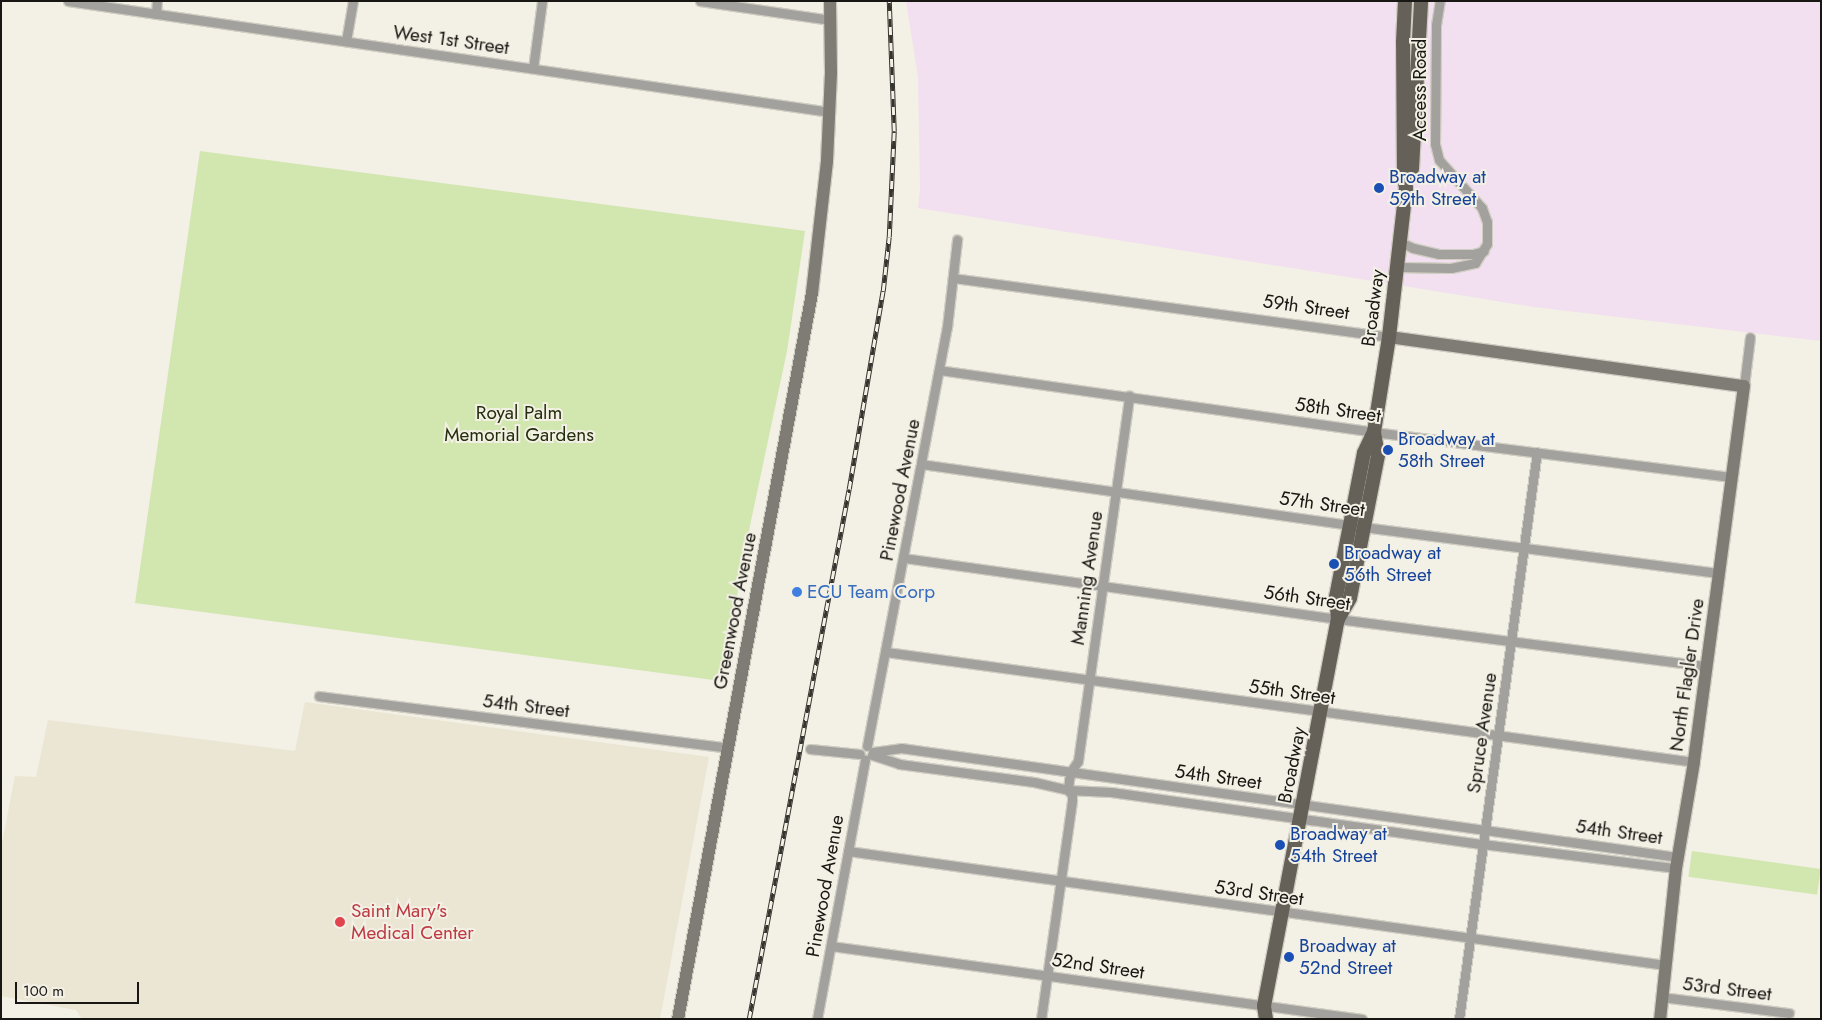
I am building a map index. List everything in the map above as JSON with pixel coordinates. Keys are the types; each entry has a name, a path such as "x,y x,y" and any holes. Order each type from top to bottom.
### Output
{"main road":[{"name":"Greenwood Avenue","path":"678,1019 808,321 823,208 830,112 830,1"},
{"name":"Broadway","path":"1257,1019 1265,1012 1338,619 1350,598 1357,526 1378,454 1374,432 1389,337 1406,188 1404,178 1403,42 1405,1"},
{"name":"Broadway","path":"1406,188 1411,182 1421,1"},
{"name":"59th Street","path":"1389,337 1744,386"},
{"name":"North Flagler Drive","path":"1660,1019 1677,862 1694,762 1744,386"}],"street":[{"name":"West 1st Street","path":"68,1 830,112"},
{"path":"156,14 158,1"},
{"path":"346,41 353,1"},
{"path":"532,68 542,1"},
{"path":"700,1 831,20"},
{"name":"Access Road","path":"1440,1 1436,25 1435,144 1439,160 1482,208 1487,222 1487,244 1484,251"},
{"name":"Pinewood Avenue","path":"817,1019 939,370 957,240"},
{"path":"1400,242 1413,248 1439,254 1472,254 1484,251"},
{"path":"1398,267 1451,268 1475,263 1484,251"},
{"name":"59th Street","path":"953,278 1389,337"},
{"name":"North Flagler Drive","path":"1744,386 1750,337"},
{"name":"58th Street","path":"939,370 1374,432 1732,477"},
{"name":"Manning Avenue","path":"1041,1019 1074,792 1074,767 1129,396"},
{"name":"Spruce Avenue","path":"1459,1019 1537,452"},
{"name":"57th Street","path":"921,464 1357,526 1719,573"},
{"name":"56th Street","path":"904,558 1338,619 1707,666"},
{"name":"55th Street","path":"886,652 1320,713 1694,762"},
{"name":"54th Street","path":"319,696 728,748"},
{"name":"54th Street","path":"810,749 867,753 901,748 1052,770 1074,767 1082,772 1118,780 1482,844 1677,862"},
{"name":"54th Street","path":"867,753 899,764 1039,783 1074,792 1111,792 1484,829 1677,862"},
{"name":"Manning Avenue","path":"1074,792 1082,772"},
{"name":"53rd Street","path":"848,852 1665,965"},
{"name":"52nd Street","path":"831,946 1047,975 1265,1012 1362,1019"},
{"name":"53rd Street","path":"1662,997 1789,1013"}],"shaded area":[{"path":"906,1 1821,1 1821,341 1534,307 918,208 920,190 918,77"},
{"name":"Saint Mary's Medical Center","path":"305,702 709,757 660,1019 82,1019 76,1010 1,996 1,848 15,776 36,777 48,720 295,751"}],"green space":[{"name":"Royal Palm Memorial Gardens","path":"200,151 805,231 787,351 751,521 721,681 135,603"},
{"path":"1692,851 1821,869 1817,895 1688,877"}],"railway":[{"path":"749,1019 849,489 883,291 889,237 894,131 889,1"}],"place":[{"name":"Broadway at 59th Street","path":"1379,188"},
{"name":"Broadway at 58th Street","path":"1388,450"},
{"name":"Broadway at 56th Street","path":"1334,564"},
{"name":"ECU Team Corp","path":"797,592"},
{"name":"Broadway at 54th Street","path":"1280,845"},
{"name":"Saint Mary's Medical Center","path":"340,922"},
{"name":"Broadway at 52nd Street","path":"1289,957"}]}
